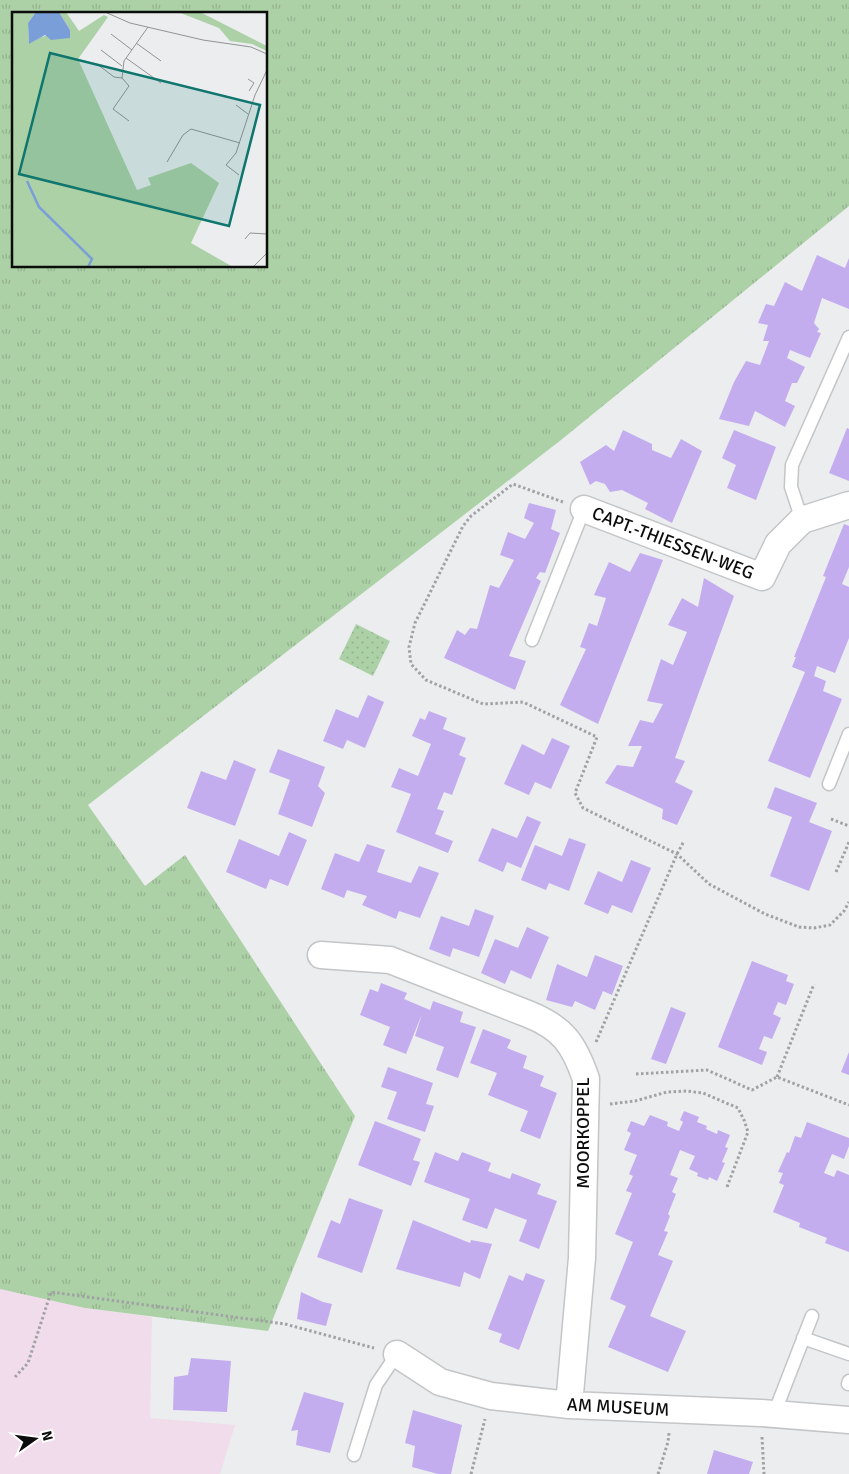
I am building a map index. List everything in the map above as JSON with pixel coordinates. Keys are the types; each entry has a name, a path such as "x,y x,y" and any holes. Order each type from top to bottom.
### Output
{"street":[{"name":"CAPT.-THIESSEN-WEG","path":"584,509 762,577 778,544 802,520 849,505"},
{"name":"MOORKOPPEL","path":"321,955 390,960 534,1016 562,1033 578,1057 586,1079 582,1258 569,1405"},
{"name":"AM MUSEUM","path":"397,1354 440,1382 491,1396 569,1405 768,1414 849,1420"}],"lane":[{"path":"802,520 791,487 792,465 849,337"},
{"path":"532,640 584,509"},
{"path":"829,784 849,734"},
{"path":"768,1414 812,1316"},
{"path":"803,1338 849,1354"},
{"path":"354,1455 376,1385 397,1354"}],"path":[{"path":"584,509 512,484 471,516 463,526 415,623 409,648 411,664 426,680 483,704 523,702 598,736 575,794 583,808 677,854 709,884 765,914 799,927 814,928 830,924 844,911 849,902"},
{"path":"831,818 849,826"},
{"path":"578,1057 598,1041 684,841"},
{"path":"836,872 849,842"},
{"path":"636,1074 707,1070 752,1090 777,1077 814,984"},
{"path":"777,1077 849,1106"},
{"path":"585,1107 635,1101 666,1092 686,1091 703,1093 738,1108 748,1132 727,1188"},
{"path":"15,1377 28,1363 51,1292 285,1324 397,1354"},
{"path":"471,1474 491,1396"},
{"path":"658,1474 668,1442 669,1410"},
{"path":"764,1474 768,1414"}],"shaded area":[{"path":"0,1289 85,1308 152,1317 150,1418 235,1425 220,1474 0,1474"}],"green space":[{"path":"0,0 849,0 849,206 561,440 88,805 145,886 185,855 355,1116 268,1331 85,1308 0,1289"},
{"path":"356,624 390,641 373,676 339,659"}],"building":[{"path":"817,255 845,268 849,258 849,309 822,298 814,323 819,329 817,332 821,333 810,358 790,350 787,358 805,367 797,383 792,383 785,401 795,406 785,427 755,411 749,426 719,419 734,382 746,361 760,365 769,341 763,341 768,325 758,323 766,304 774,306 785,282 802,291"},
{"path":"847,428 849,429 849,481 829,473"},
{"path":"623,430 652,444 652,450 671,458 681,439 702,451 672,523 645,509 648,503 622,490 610,492 605,484 596,481 590,485 580,462 606,445 614,451"},
{"path":"734,430 776,447 756,500 727,488 736,465 722,458"},
{"path":"529,503 556,510 551,529 560,533 545,573 540,572 536,578 541,581 509,656 526,661 515,690 444,658 457,630 465,635 470,628 477,629 490,585 499,588 514,560 500,555 508,532 525,539 534,523 524,518"},
{"path":"844,524 849,526 849,567 842,584 849,587 849,638 835,673 817,666 814,676 826,681 823,691 842,699 810,778 768,761 805,672 792,667 796,657 794,657 826,577 823,576"},
{"path":"640,553 663,560 598,724 560,705 586,649 580,647 589,623 597,626 606,598 594,595 609,562 630,572"},
{"path":"704,578 734,596 675,758 685,761 675,782 693,791 677,825 662,819 663,809 605,783 617,765 633,767 642,746 628,746 640,720 653,723 663,704 647,701 661,659 673,665 687,632 668,625 682,598 698,607"},
{"path":"368,695 384,702 365,748 347,740 343,749 323,741 336,709 358,718"},
{"path":"429,711 447,718 443,729 466,738 459,755 466,758 452,795 444,792 437,809 444,811 435,834 453,841 448,853 396,832 411,794 391,787 399,768 418,776 431,744 412,736 420,718 425,720"},
{"path":"552,738 570,746 551,789 535,782 529,795 504,784 522,744 544,755"},
{"path":"278,749 325,767 318,786 325,793 312,827 278,814 290,780 269,772"},
{"path":"234,760 256,769 235,826 187,808 201,771 226,780"},
{"path":"775,787 817,803 809,822 832,831 809,891 770,876 792,817 767,808"},
{"path":"527,816 541,822 521,868 507,862 503,872 478,861 492,828 517,838"},
{"path":"289,832 307,840 288,886 270,879 266,889 226,872 239,839 279,856"},
{"path":"569,838 586,844 569,891 549,883 546,890 521,880 535,845 562,856"},
{"path":"367,844 385,850 377,872 411,883 419,866 439,873 420,918 399,911 396,919 362,905 367,896 347,890 344,898 321,889 335,853 359,862"},
{"path":"631,860 651,868 632,913 612,905 608,914 584,904 598,871 622,882"},
{"path":"475,909 494,916 479,957 453,948 450,957 429,949 441,916 469,926"},
{"path":"527,927 549,937 531,979 511,970 505,984 481,973 495,939 518,948"},
{"path":"595,955 623,966 612,995 603,991 595,1010 575,1001 572,1007 546,1000 557,964 587,977"},
{"path":"752,961 788,975 786,981 794,984 786,1005 778,1002 773,1014 781,1018 772,1039 764,1036 759,1049 767,1052 762,1065 718,1047"},
{"path":"381,983 407,993 404,999 430,1010 433,1001 463,1012 460,1022 476,1027 458,1078 436,1070 444,1047 415,1036 422,1014 406,1054 383,1045 390,1027 360,1015 370,989 378,992"},
{"path":"671,1007 686,1013 666,1064 651,1059"},
{"path":"483,1029 511,1040 507,1048 527,1056 523,1068 544,1076 540,1086 557,1093 540,1139 520,1131 528,1111 488,1095 497,1073 470,1063"},
{"path":"849,1052 849,1075 841,1072"},
{"path":"388,1067 433,1083 426,1104 434,1106 425,1132 387,1119 397,1092 381,1087"},
{"path":"684,1111 699,1117 697,1122 707,1126 706,1129 717,1134 718,1130 730,1135 725,1147 728,1148 722,1162 725,1163 717,1181 709,1177 708,1180 697,1176 698,1173 689,1169 695,1156 680,1150 670,1175 678,1178 672,1192 676,1194 664,1231 668,1232 658,1255 673,1261 650,1316 686,1331 668,1372 608,1347 626,1306 610,1299 633,1242 615,1234 632,1193 626,1191 633,1176 629,1174 637,1155 624,1150 631,1133 627,1131 631,1121 644,1126 650,1115 668,1122 667,1126 679,1131 683,1122 680,1120"},
{"path":"375,1121 421,1139 413,1160 420,1162 411,1186 358,1165"},
{"path":"807,1122 849,1138 849,1146 844,1159 832,1154 824,1173 834,1177 837,1170 849,1175 849,1252 825,1243 827,1238 799,1227 800,1223 773,1212 784,1185 779,1183 783,1173 778,1172 787,1152 789,1153 795,1136 801,1138"},
{"path":"435,1152 458,1161 462,1152 491,1163 488,1171 510,1179 512,1173 541,1184 537,1194 557,1201 539,1249 519,1241 527,1220 495,1208 487,1229 462,1220 470,1199 424,1182"},
{"path":"349,1198 383,1210 362,1273 317,1257 331,1220 340,1224"},
{"path":"413,1220 470,1243 471,1240 492,1244 480,1279 464,1272 460,1287 396,1269"},
{"path":"526,1273 545,1280 519,1350 499,1342 502,1334 488,1329 509,1275 523,1281"},
{"path":"301,1292 332,1304 326,1326 297,1319"},
{"path":"191,1358 231,1361 227,1412 173,1410 174,1377 188,1375"},
{"path":"304,1392 344,1403 330,1453 296,1445 298,1430 291,1431"},
{"path":"413,1410 462,1425 451,1474 438,1474 412,1467 415,1446 405,1443"},
{"path":"714,1450 753,1462 749,1474 707,1474"}]}
